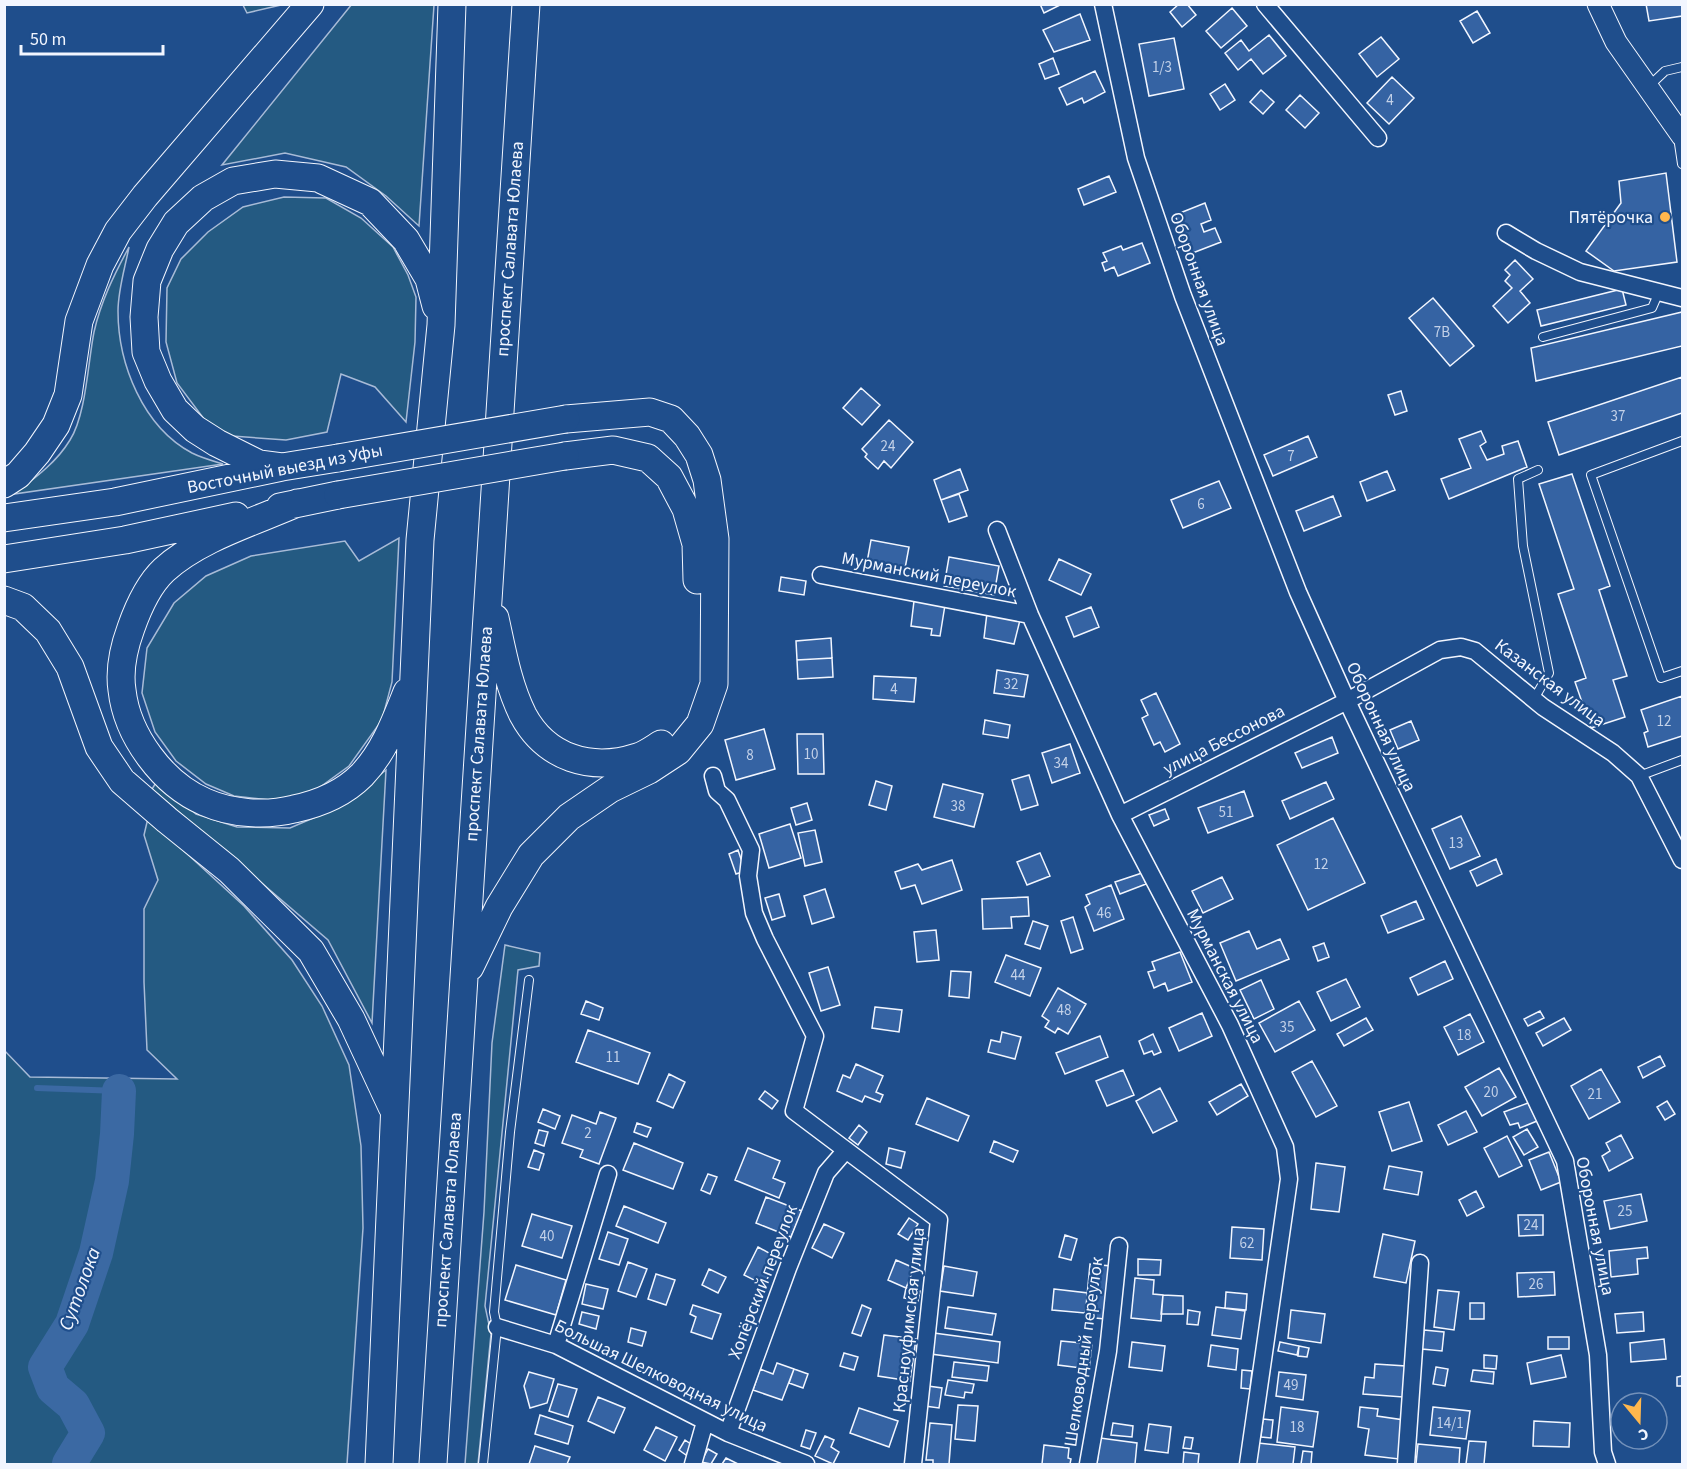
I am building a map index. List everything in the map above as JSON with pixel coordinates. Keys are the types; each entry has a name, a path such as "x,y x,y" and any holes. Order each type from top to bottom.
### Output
{"main road":[{"path":"4,484 18,475 37,453 56,424 68,395 79,321 100,265 118,231 145,196 310,4"},
{"path":"378,1464 420,540 441,326 452,4"},
{"name":"проспект Салавата Юлаева","path":"433,1464 526,4"},
{"path":"282,467 259,464 195,429 175,410 158,381 146,352 144,317 147,281 160,249 176,223 203,198 233,181 275,174 318,178 370,202 406,240 429,279 441,326"},
{"name":"Восточный выезд из Уфы","path":"4,518 115,502 282,467 566,419 650,412 671,419 687,436 699,455 707,480 715,539 714,684 700,724 678,751 649,770 609,789 569,816 531,855 499,907 464,978"},
{"name":"Восточный выезд из Уфы","path":"4,559 125,540 338,495 565,456 613,450 648,458 669,477 686,509 696,544 697,686 683,720 664,742 638,757 611,763 586,762 560,754 540,738 523,715 508,675 488,588"},
{"path":"297,503 196,546 163,570 140,603 124,648 122,690 133,730 148,753 166,775 184,789 204,802 228,810 254,813 281,812 310,806 337,794 361,777 378,756 394,727 415,668"},
{"path":"4,600 22,607 48,631 70,668 99,747 122,781 229,870 311,951 351,1019 393,1109"}],"street":[{"name":"Оборонная улица","path":"1103,4 1136,158 1183,296 1298,592 1565,1161 1598,1354 1603,1452 1607,1464"},
{"path":"1265,4 1378,138"},
{"path":"1598,4 1616,42 1679,132"},
{"path":"1506,233 1536,251 1580,272 1683,298"},
{"name":"Мурманская улица","path":"997,530 1030,615 1120,815 1230,1025 1285,1147 1289,1179 1248,1464"},
{"name":"Мурманский переулок","path":"821,574 1030,615"},
{"name":"Казанская улица","path":"1347,700 1440,650 1461,647 1475,651 1534,699 1613,753 1639,776 1683,860"},
{"name":"улица Бессонова","path":"1120,815 1347,700"},
{"name":"Красноуфимская улица","path":"713,776 717,791 727,800 751,850 748,876 754,913 815,1036 794,1111 939,1221 913,1464"},
{"name":"Хопёрский переулок","path":"728,1434 788,1268 826,1173 846,1150"},
{"path":"556,1344 608,1174"},
{"name":"Шелководный переулок","path":"1088,1464 1108,1351 1119,1246"},
{"path":"1406,1464 1420,1263"},
{"name":"Большая Шелководная улица","path":"497,1327 556,1344 728,1434 806,1464"},
{"path":"693,1464 705,1422"}],"lane":[{"path":"1647,88 1665,71 1683,68"},
{"path":"1679,132 1683,164"},
{"path":"1543,337 1652,308 1659,292"},
{"path":"1683,441 1591,475 1661,678 1683,671"},
{"path":"1534,699 1548,673 1523,546 1518,479 1538,470"},
{"path":"1639,776 1683,760"},
{"path":"483,1464 497,1327 494,1312 507,1166 529,980"}],"shaded area":[{"path":"243,4 281,5 247,13"},
{"path":"352,4 434,5 419,226 386,196 346,167 285,153 222,165"},
{"path":"284,197 326,198 361,218 393,247 408,275 416,297 415,342 406,422 375,387 341,374 327,432 286,440 232,436 207,423 177,383 166,342 167,288 181,259 208,232 243,207"},
{"path":"129,247 118,303 119,331 128,372 147,411 175,442 196,455 223,464 14,494 52,463 70,440 80,417 94,332 100,310"},
{"path":"399,538 392,682 382,720 349,766 316,790 279,801 234,796 206,784 176,761 155,732 142,693 147,648 174,603 206,576 251,556 345,541 359,561"},
{"path":"386,770 372,1023 328,940 152,789 157,781 196,814 237,827 290,828 339,807"},
{"path":"148,818 244,906 292,960 322,1006 349,1065 361,1146 363,1228 347,1464 5,1464 4,1050 30,1077 177,1079 147,1050 144,909 158,880 144,835"},
{"path":"505,945 540,953 539,966 518,970 485,1306 491,1334 478,1464 465,1464 484,1212 492,1043"}],"building":[{"path":"1040,4 1062,4 1044,13"},
{"path":"1179,4 1187,4 1196,15 1182,27 1170,12"},
{"path":"1646,4 1682,4 1682,16 1649,21"},
{"path":"1232,8 1247,26 1221,48 1206,31"},
{"path":"1477,11 1490,33 1473,43 1460,21"},
{"path":"1080,14 1090,40 1054,52 1043,30"},
{"path":"1269,35 1286,56 1263,74 1251,59 1238,70 1225,53 1241,40 1249,51"},
{"path":"1381,37 1399,59 1377,77 1359,54"},
{"path":"1174,38 1184,89 1149,96 1139,44"},
{"path":"1053,58 1059,74 1045,79 1039,64"},
{"path":"1095,71 1105,92 1084,103 1082,98 1067,105 1059,88"},
{"path":"1392,77 1414,98 1389,124 1367,103"},
{"path":"1225,84 1235,100 1220,110 1210,94"},
{"path":"1261,90 1274,102 1263,114 1250,102"},
{"path":"1300,95 1319,113 1305,128 1286,110"},
{"path":"1666,173 1677,262 1614,271 1586,251 1621,203 1619,181"},
{"path":"1109,176 1116,192 1084,205 1078,189"},
{"path":"1205,203 1211,220 1201,224 1204,232 1215,228 1221,242 1190,254 1175,215"},
{"path":"1142,243 1150,263 1118,276 1114,267 1105,271 1102,263 1107,261 1103,253 1121,246 1123,250"},
{"path":"1515,260 1533,279 1520,291 1530,303 1508,323 1493,306 1512,288 1505,281 1510,275 1505,270"},
{"path":"1622,289 1626,305 1541,326 1537,310"},
{"path":"1433,298 1474,346 1450,366 1409,318"},
{"path":"1682,312 1682,346 1536,381 1531,348"},
{"path":"1682,377 1682,413 1559,455 1548,422"},
{"path":"861,388 880,405 862,425 843,408"},
{"path":"1401,391 1407,411 1395,415 1388,395"},
{"path":"889,420 913,442 891,468 884,461 878,469 865,457 867,454 862,449"},
{"path":"1481,431 1486,442 1480,446 1487,460 1504,454 1502,446 1518,441 1527,467 1449,499 1441,479 1471,468 1459,439"},
{"path":"1308,436 1317,457 1273,476 1264,455"},
{"path":"960,469 968,490 941,500 934,480"},
{"path":"1387,471 1395,490 1367,501 1360,482"},
{"path":"1572,474 1610,586 1599,590 1627,676 1613,680 1625,717 1591,728 1575,682 1586,678 1558,594 1574,589 1539,484"},
{"path":"1219,481 1231,508 1183,528 1171,500"},
{"path":"959,494 967,516 949,522 941,500"},
{"path":"1333,496 1341,516 1304,531 1296,511"},
{"path":"871,540 909,547 904,574 866,568"},
{"path":"949,557 999,566 994,595 944,586"},
{"path":"1059,559 1091,574 1081,595 1049,580"},
{"path":"781,577 806,581 804,595 779,591"},
{"path":"914,601 945,605 940,636 931,635 932,629 911,626"},
{"path":"1091,607 1099,627 1074,637 1066,617"},
{"path":"987,613 1020,620 1014,644 984,638"},
{"path":"831,638 832,658 797,660 796,641"},
{"path":"832,658 833,677 798,679 797,660"},
{"path":"997,670 1028,675 1024,697 994,693"},
{"path":"874,676 916,678 914,702 873,699"},
{"path":"1156,693 1180,744 1165,752 1160,742 1154,745 1142,718 1148,715 1141,700"},
{"path":"1682,696 1682,736 1648,747 1644,733 1648,731 1641,710"},
{"path":"985,720 1010,725 1008,738 983,734"},
{"path":"1411,721 1419,740 1398,749 1390,730"},
{"path":"764,729 775,769 736,780 725,740"},
{"path":"797,734 823,734 824,774 798,774"},
{"path":"1332,737 1338,753 1302,768 1295,753"},
{"path":"1070,744 1080,773 1052,783 1042,753"},
{"path":"1029,775 1038,805 1021,810 1012,780"},
{"path":"876,781 892,786 886,810 869,805"},
{"path":"1326,782 1334,799 1290,819 1282,801"},
{"path":"943,784 983,794 974,827 934,817"},
{"path":"1244,791 1253,816 1208,833 1198,808"},
{"path":"807,803 812,820 796,825 791,808"},
{"path":"1165,809 1169,819 1154,826 1149,815"},
{"path":"1461,816 1480,856 1450,869 1432,829"},
{"path":"1333,818 1365,883 1308,910 1277,845"},
{"path":"790,824 801,858 769,868 759,834"},
{"path":"815,830 822,862 805,866 798,833"},
{"path":"738,850 745,871 736,874 729,854"},
{"path":"1040,853 1050,876 1027,885 1017,862"},
{"path":"1496,859 1502,874 1477,886 1470,871"},
{"path":"952,860 962,890 922,904 915,885 901,889 895,872 918,864 922,870"},
{"path":"1142,873 1146,884 1120,894 1115,882"},
{"path":"1222,877 1233,899 1203,913 1192,891"},
{"path":"1111,885 1124,919 1094,931 1085,907 1090,904 1086,895"},
{"path":"825,889 834,917 812,924 804,896"},
{"path":"779,894 785,916 772,920 765,898"},
{"path":"1028,897 1029,916 1011,917 1012,928 983,929 982,899"},
{"path":"1416,901 1424,919 1388,933 1381,916"},
{"path":"1073,917 1083,949 1071,953 1061,921"},
{"path":"1033,921 1048,926 1040,949 1025,944"},
{"path":"936,930 939,960 917,962 914,932"},
{"path":"1249,931 1257,949 1280,939 1289,959 1236,981 1220,943"},
{"path":"1324,943 1329,957 1318,961 1313,947"},
{"path":"1180,952 1192,982 1168,991 1165,983 1154,988 1148,972 1155,970 1152,962"},
{"path":"1006,955 1041,968 1030,996 995,982"},
{"path":"1445,961 1453,979 1418,995 1410,978"},
{"path":"828,967 840,1005 821,1011 809,973"},
{"path":"951,971 971,972 969,998 949,996"},
{"path":"1346,979 1360,1007 1331,1021 1317,992"},
{"path":"1261,980 1274,1009 1254,1019 1240,990"},
{"path":"1058,988 1086,1004 1068,1034 1058,1028 1055,1033 1045,1027 1049,1021 1042,1016"},
{"path":"586,1001 603,1008 599,1020 581,1014"},
{"path":"1299,1001 1315,1030 1275,1052 1259,1023"},
{"path":"875,1007 902,1010 899,1032 872,1028"},
{"path":"1540,1011 1544,1018 1528,1026 1524,1019"},
{"path":"1202,1013 1212,1036 1179,1051 1169,1028"},
{"path":"1470,1014 1484,1042 1458,1055 1444,1027"},
{"path":"1366,1018 1373,1030 1344,1046 1337,1034"},
{"path":"1564,1018 1571,1030 1543,1046 1536,1033"},
{"path":"588,1030 650,1053 638,1084 576,1062"},
{"path":"1002,1032 1021,1037 1015,1059 988,1052 991,1040 1000,1042"},
{"path":"1153,1034 1161,1052 1154,1055 1152,1051 1144,1054 1139,1041"},
{"path":"1100,1036 1108,1057 1065,1074 1056,1053"},
{"path":"1660,1056 1665,1066 1643,1078 1638,1067"},
{"path":"1312,1061 1337,1106 1316,1117 1292,1072"},
{"path":"856,1064 883,1076 876,1092 883,1095 880,1102 865,1096 862,1102 837,1091 843,1075 850,1078"},
{"path":"1499,1068 1516,1097 1482,1116 1465,1087"},
{"path":"1601,1069 1620,1102 1589,1119 1571,1086"},
{"path":"1123,1070 1134,1095 1107,1106 1096,1081"},
{"path":"669,1074 685,1082 673,1108 657,1101"},
{"path":"1241,1084 1248,1096 1217,1115 1209,1102"},
{"path":"1160,1088 1177,1121 1153,1133 1136,1101"},
{"path":"765,1091 778,1101 772,1109 759,1099"},
{"path":"927,1098 969,1116 958,1141 916,1124"},
{"path":"1667,1101 1675,1114 1665,1120 1657,1107"},
{"path":"1409,1102 1422,1141 1392,1151 1379,1112"},
{"path":"1528,1103 1537,1121 1520,1128 1518,1123 1510,1125 1504,1112"},
{"path":"543,1109 560,1116 555,1129 538,1122"},
{"path":"1466,1111 1477,1132 1448,1145 1438,1125"},
{"path":"600,1112 616,1118 599,1164 580,1157 583,1150 562,1143 572,1115 596,1124"},
{"path":"637,1123 651,1128 647,1137 634,1132"},
{"path":"859,1125 867,1132 858,1145 849,1138"},
{"path":"1527,1129 1538,1147 1524,1155 1513,1137"},
{"path":"539,1130 548,1132 544,1146 535,1143"},
{"path":"1621,1135 1633,1158 1609,1171 1602,1156 1610,1151 1606,1143"},
{"path":"1507,1136 1522,1166 1499,1177 1484,1148"},
{"path":"994,1141 1018,1151 1013,1162 990,1152"},
{"path":"634,1143 683,1163 673,1189 623,1170"},
{"path":"748,1148 780,1161 773,1178 785,1183 779,1198 735,1180"},
{"path":"889,1148 905,1152 901,1168 886,1164"},
{"path":"534,1150 544,1154 539,1170 528,1167"},
{"path":"1549,1152 1561,1182 1541,1190 1529,1160"},
{"path":"1316,1163 1345,1167 1339,1212 1311,1209"},
{"path":"1389,1166 1422,1172 1418,1195 1384,1189"},
{"path":"708,1174 717,1177 710,1194 701,1190"},
{"path":"1476,1191 1484,1207 1467,1216 1459,1200"},
{"path":"1641,1194 1647,1221 1610,1229 1604,1201"},
{"path":"766,1197 802,1211 791,1237 756,1223"},
{"path":"624,1206 666,1223 658,1243 616,1226"},
{"path":"532,1214 572,1226 562,1258 522,1246"},
{"path":"1518,1215 1543,1215 1543,1235 1519,1236"},
{"path":"909,1218 918,1224 908,1240 898,1234"},
{"path":"824,1224 844,1233 832,1258 812,1248"},
{"path":"1232,1227 1264,1229 1262,1260 1230,1258"},
{"path":"608,1232 628,1239 619,1265 599,1259"},
{"path":"1383,1234 1415,1241 1406,1283 1374,1277"},
{"path":"1065,1235 1077,1239 1071,1260 1059,1257"},
{"path":"758,1247 778,1258 764,1285 744,1275"},
{"path":"1647,1247 1648,1258 1637,1259 1638,1274 1611,1277 1609,1251"},
{"path":"1138,1259 1161,1260 1160,1275 1138,1275"},
{"path":"896,1260 914,1268 906,1288 888,1280"},
{"path":"628,1262 647,1269 636,1297 618,1291"},
{"path":"1090,1264 1111,1266 1105,1319 1085,1317"},
{"path":"516,1265 566,1280 556,1315 505,1300"},
{"path":"944,1266 977,1272 973,1296 940,1291"},
{"path":"709,1269 726,1277 718,1293 702,1285"},
{"path":"1554,1272 1555,1295 1518,1297 1517,1273"},
{"path":"656,1274 675,1280 666,1305 648,1299"},
{"path":"1135,1278 1154,1280 1153,1294 1163,1295 1161,1321 1131,1318"},
{"path":"586,1284 608,1289 603,1309 582,1304"},
{"path":"906,1288 920,1291 918,1301 904,1298"},
{"path":"1054,1289 1088,1293 1085,1313 1052,1310"},
{"path":"1438,1290 1459,1292 1454,1330 1434,1327"},
{"path":"1226,1292 1247,1294 1246,1310 1225,1308"},
{"path":"1163,1295 1183,1296 1183,1314 1161,1314"},
{"path":"1470,1303 1484,1303 1484,1319 1470,1319"},
{"path":"693,1305 721,1314 712,1339 691,1332 696,1317 690,1314"},
{"path":"862,1305 871,1309 861,1336 852,1333"},
{"path":"948,1307 996,1314 992,1335 945,1328"},
{"path":"1216,1307 1245,1311 1241,1339 1212,1335"},
{"path":"1188,1310 1200,1312 1198,1325 1187,1324"},
{"path":"1291,1310 1325,1314 1321,1343 1288,1338"},
{"path":"582,1312 599,1316 596,1329 579,1324"},
{"path":"1643,1312 1644,1331 1617,1333 1615,1314"},
{"path":"631,1328 646,1332 642,1346 628,1342"},
{"path":"1424,1330 1444,1332 1442,1351 1422,1349"},
{"path":"934,1333 1000,1342 998,1363 931,1354"},
{"path":"884,1335 916,1339 910,1381 878,1376"},
{"path":"1548,1337 1569,1337 1569,1349 1548,1349"},
{"path":"1664,1339 1666,1359 1631,1362 1630,1343"},
{"path":"1061,1341 1092,1344 1089,1369 1058,1365"},
{"path":"1132,1342 1165,1346 1162,1371 1129,1367"},
{"path":"1280,1342 1299,1346 1297,1355 1278,1351"},
{"path":"1211,1345 1238,1349 1236,1370 1208,1366"},
{"path":"1299,1346 1309,1348 1307,1357 1298,1356"},
{"path":"844,1353 858,1357 854,1370 840,1366"},
{"path":"1484,1355 1497,1356 1496,1369 1484,1368"},
{"path":"1561,1355 1566,1377 1531,1384 1527,1363"},
{"path":"954,1362 989,1366 987,1381 952,1377"},
{"path":"777,1363 794,1369 782,1400 753,1390 760,1369 773,1374"},
{"path":"1375,1364 1406,1366 1403,1397 1363,1394 1365,1377 1374,1378"},
{"path":"1436,1367 1448,1369 1445,1386 1433,1384"},
{"path":"794,1369 808,1374 803,1388 789,1383"},
{"path":"1242,1370 1252,1371 1250,1389 1241,1388"},
{"path":"1473,1370 1494,1372 1493,1384 1471,1381"},
{"path":"529,1372 554,1379 547,1403 530,1408 524,1386"},
{"path":"1279,1372 1306,1375 1303,1400 1276,1396"},
{"path":"1682,1376 1682,1386 1677,1386 1677,1377"},
{"path":"948,1380 974,1384 972,1393 965,1392 964,1398 945,1395"},
{"path":"558,1384 577,1389 568,1417 549,1411"},
{"path":"928,1386 942,1388 939,1408 925,1406"},
{"path":"598,1397 625,1408 614,1433 588,1421"},
{"path":"958,1405 978,1406 975,1441 955,1439"},
{"path":"1281,1407 1318,1412 1313,1447 1277,1442"},
{"path":"1360,1407 1378,1409 1377,1416 1404,1420 1399,1459 1365,1455 1369,1429 1358,1427"},
{"path":"1433,1407 1470,1411 1466,1439 1430,1435"},
{"path":"859,1408 898,1421 889,1447 850,1433"},
{"path":"540,1415 573,1426 568,1444 535,1434"},
{"path":"1263,1419 1273,1420 1271,1438 1261,1437"},
{"path":"1534,1421 1570,1423 1569,1447 1533,1446"},
{"path":"930,1423 952,1425 949,1464 933,1464 933,1460 926,1460"},
{"path":"1113,1423 1133,1426 1132,1437 1111,1435"},
{"path":"1149,1424 1171,1427 1168,1453 1145,1450"},
{"path":"656,1427 677,1437 665,1461 644,1450"},
{"path":"806,1430 816,1433 810,1449 801,1446"},
{"path":"825,1436 834,1440 831,1447 839,1452 833,1464 815,1456"},
{"path":"1185,1437 1193,1438 1191,1449 1183,1448"},
{"path":"1100,1438 1137,1443 1135,1464 1097,1464"},
{"path":"685,1440 692,1445 686,1455 679,1450"},
{"path":"1469,1441 1486,1442 1484,1464 1466,1464"},
{"path":"1258,1443 1295,1447 1293,1464 1256,1464"},
{"path":"1418,1444 1460,1448 1459,1464 1416,1464"},
{"path":"1044,1445 1069,1448 1070,1464 1042,1464"},
{"path":"535,1446 570,1457 567,1464 529,1464"},
{"path":"708,1449 717,1454 711,1464 701,1462"},
{"path":"1303,1451 1312,1452 1311,1464 1301,1464"},
{"path":"1184,1452 1199,1454 1198,1464 1183,1464"},
{"path":"726,1458 738,1464 722,1464"}],"waterway":[{"path":"37,1088 119,1091"},
{"name":"Сутолока","path":"69,1464 88,1433 73,1405 53,1388 45,1367 72,1324 96,1253 112,1181 119,1091"}],"place":[{"name":"Пятёрочка","path":"1665,217"}]}
